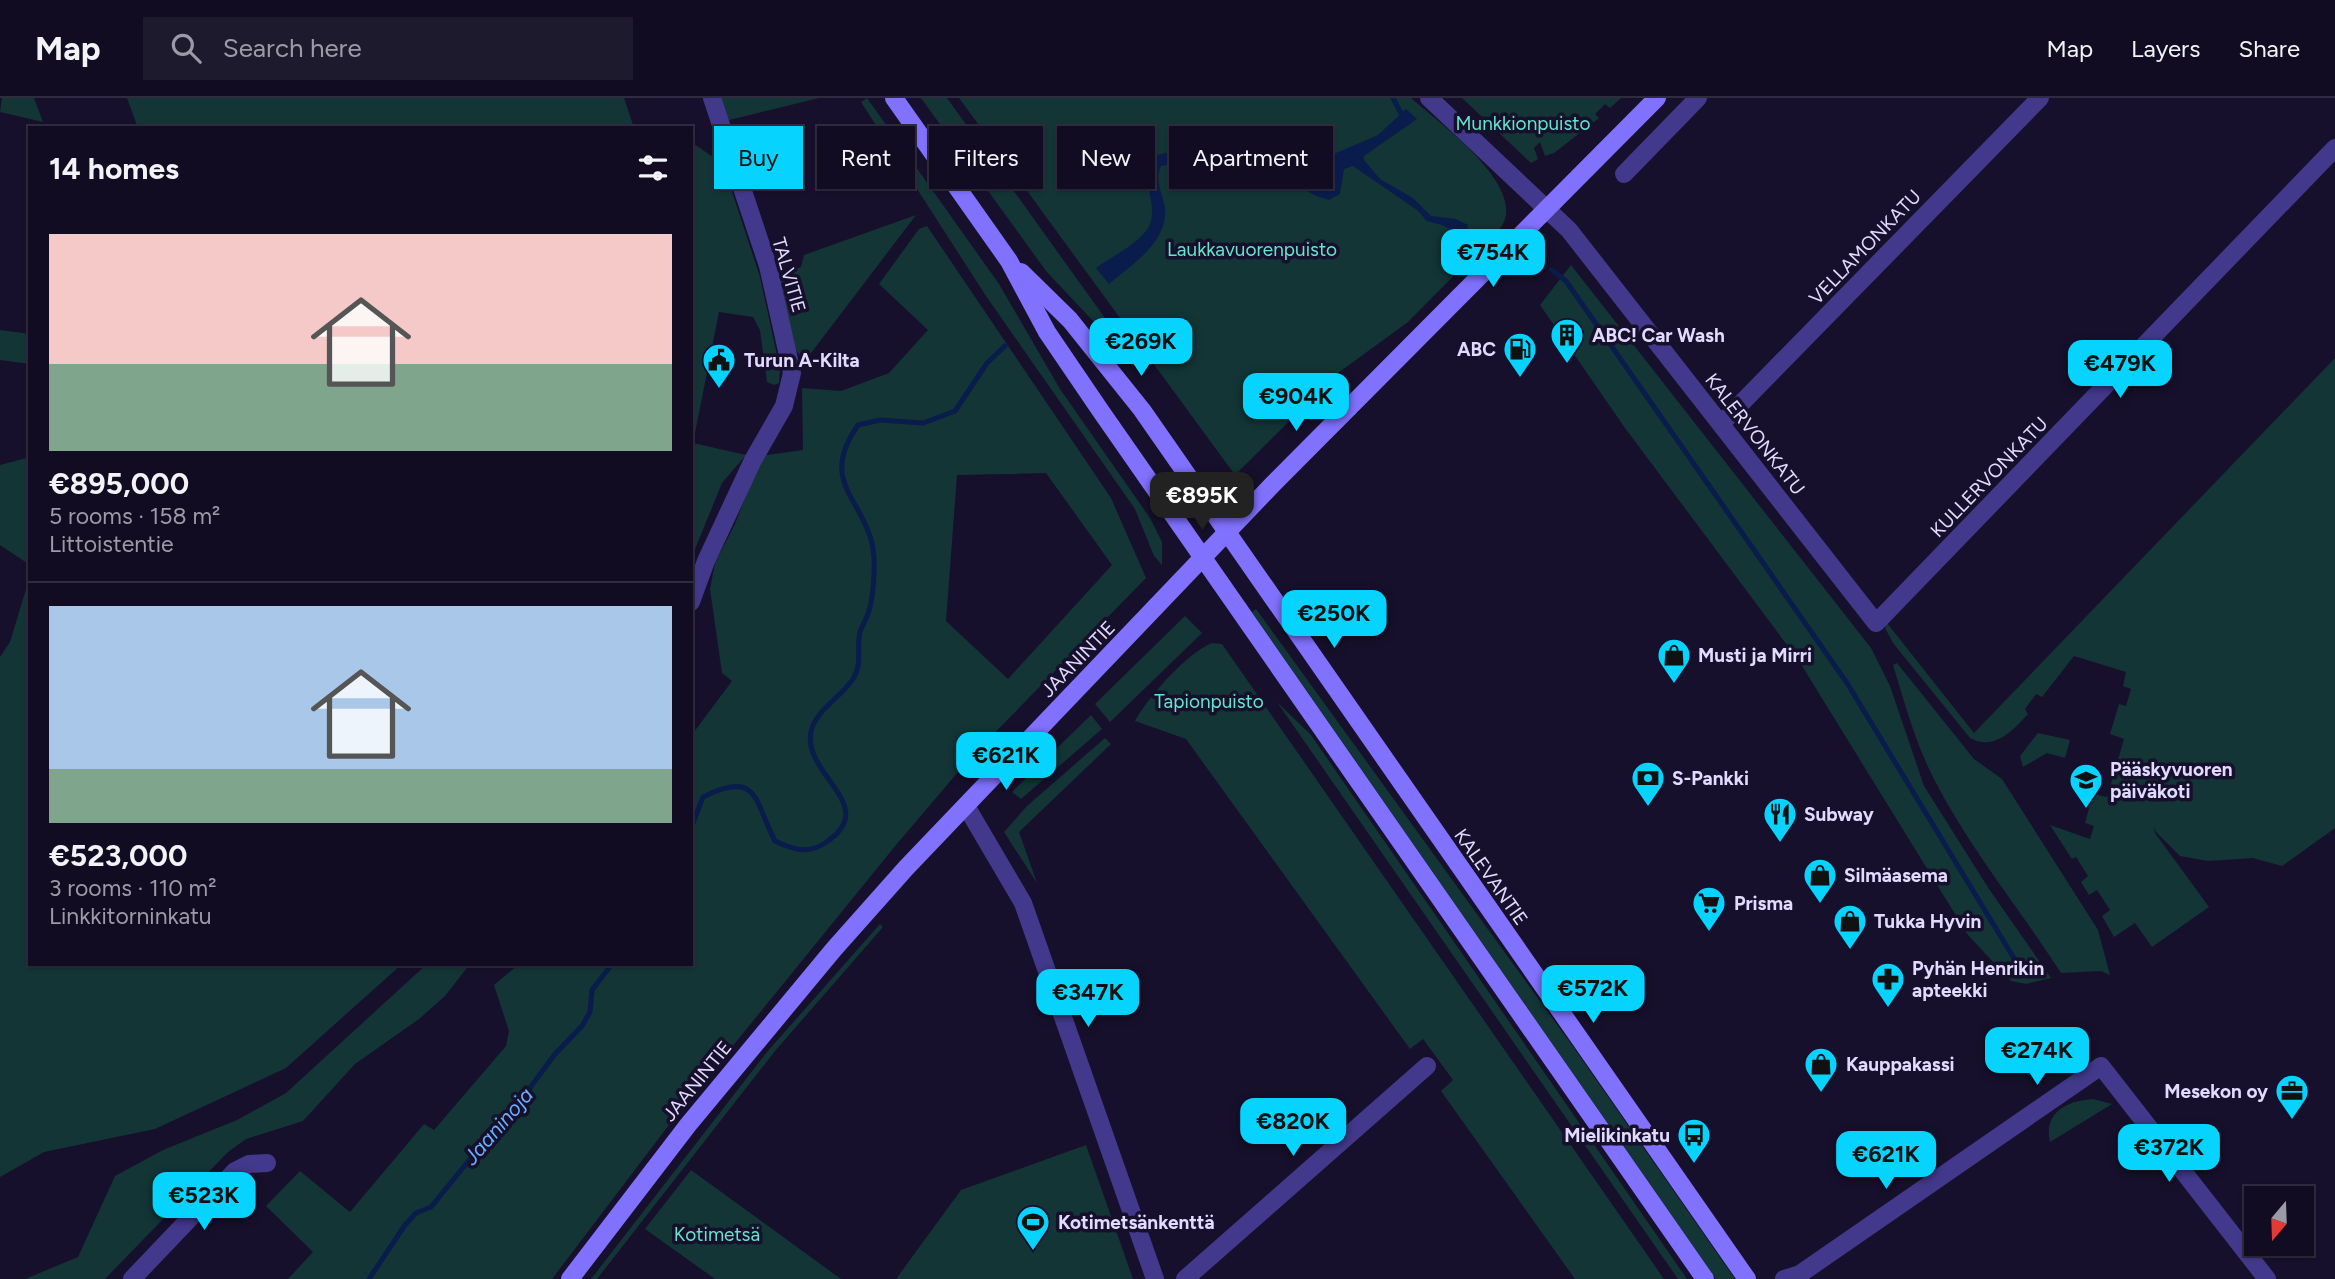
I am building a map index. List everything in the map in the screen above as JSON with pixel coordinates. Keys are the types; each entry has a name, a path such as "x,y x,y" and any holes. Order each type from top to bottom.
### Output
{"main road":[{"path":"894,98 1009,261 1047,332 1705,1279"},
{"name":"JAANINTIE","path":"570,1279 747,1053 834,949 966,806 1229,531 1655,99"},
{"name":"KALEVANTIE","path":"1009,261 1070,320 1142,410 1229,531 1439,839 1747,1279"}],"street":[{"name":"TALVITIE","path":"693,597 706,561 753,460 784,406 792,373 768,266 712,98"},
{"name":"KALERVONKATU","path":"1429,98 1569,230 1876,623"},
{"path":"1623,174 1699,98"},
{"name":"VELLAMONKATU","path":"1721,425 2040,98"},
{"name":"JAANINTIE","path":"1655,99 1674,123"},
{"name":"KULLERVONKATU","path":"1876,623 2335,148"},
{"path":"966,806 1023,903 1155,1279"},
{"path":"1185,1279 1427,1066"},
{"path":"1794,1278 2101,1066 2267,1279"},
{"path":"132,1279 235,1171 249,1164 267,1163"}],"green space":[{"path":"2,98 34,98 43,122 0,112"},
{"path":"127,98 624,98 633,126 137,126"},
{"path":"717,98 819,98 725,121"},
{"path":"867,98 887,126 876,126 861,102"},
{"path":"921,98 947,98 967,126 941,126"},
{"name":"Laukkavuorenpuisto","path":"959,98 1411,98 1478,158 1494,178 1504,197 1506,215 1498,231 1408,322 1338,373 1235,475 1026,189 1043,189 1043,126 979,126"},
{"name":"Munkkionpuisto","path":"1462,98 1621,98 1610,108 1605,104 1595,114 1599,118 1554,153 1545,156 1540,142 1534,148 1538,159 1531,163"},
{"path":"694,144 714,158 714,189 731,189 760,277 780,369 779,383 774,385 767,382 760,330 753,317 719,312 693,443"},
{"path":"915,166 929,189 999,284 1060,389 1150,518 1162,542 1162,565 1154,556 1135,509 986,296 915,186"},
{"path":"987,189 1012,189 1115,332 1109,338 1046,271"},
{"path":"916,215 805,361 793,347 780,276 801,267 804,255"},
{"path":"927,226 1111,498 1146,578 970,758 896,845 675,1117 552,1279 288,1279 313,1252 266,1206 300,1171 350,1212 424,1124 434,1130 506,1046 509,1031 494,985 517,966 693,966 693,733 732,681 722,673 710,589 715,563 735,524 760,459 767,455 803,450 802,388 841,391 889,373 928,330 879,284 919,229","holes":["1046,473 1112,565 1008,679 946,621 957,475"]},
{"path":"1571,265 1871,648 1890,686 1924,786 1989,889 2051,978 2026,984 2011,981 1968,935 1799,661 1625,428 1540,305"},
{"path":"0,330 28,334 28,364 0,360"},
{"path":"2335,358 2335,828 2282,866 2253,858 2208,861 2180,856 2156,832 2154,826 2155,833 2209,907 2152,947 2135,923 2114,937 2102,916 2110,910 2097,890 2089,895 2081,882 2088,876 2076,857 2072,859 2050,825 2090,839 2094,826 2085,823 2093,794 2107,797 2124,739 2110,734 2119,704 2126,706 2131,689 2123,686 2126,672 2074,656 2042,697 2036,694 2025,709 2028,714 2016,727 1995,741 1979,741 1970,738 1893,643 1885,628 1887,623 1974,733"},
{"path":"693,443 746,455 722,483 693,554"},
{"path":"28,458 28,564 0,545 0,465"},
{"path":"28,583 28,966 400,966 286,1068 155,1129 44,1152 0,1177 0,657 10,642"},
{"path":"1256,609 1574,1048 1735,1279 1716,1279 1252,612"},
{"path":"1185,616 1202,633 1110,722 1095,704"},
{"name":"Tapionpuisto","path":"1212,643 1222,644 1664,1279 1575,1279 1441,1091 1453,1080 1423,1039 1410,1049 1186,739 1135,721 1169,677 1191,656"},
{"path":"1897,663 1974,759 2002,779 2098,930 2110,975 2101,971 2061,973 1979,855 1935,781 1922,753 1893,665"},
{"path":"1277,702 1311,735 1687,1279 1678,1279"},
{"path":"1091,715 1102,729 1021,799 1012,792"},
{"path":"2038,733 2070,740 2065,758 2047,753 2023,767 2020,756"},
{"path":"1105,738 1111,744 1019,832 1037,883 1004,832 1027,806"},
{"path":"880,924 883,927 775,1051 597,1279 591,1279 767,1052"},
{"path":"425,966 468,966 445,996 419,1019 355,1064 303,1121 246,1139 228,1152 105,1279 25,1279 78,1257 115,1176 163,1150 237,1120 286,1093"},
{"path":"2093,1099 2112,1104 2050,1142 2050,1123 2059,1110 2074,1102"},
{"path":"1086,1145 1133,1279 896,1279 961,1190"},
{"name":"Kotimetsä","path":"691,1170 841,1279 715,1279 645,1229"}],"water":[{"path":"1406,109 1417,119 1364,156 1364,160 1380,179 1413,198 1431,216 1456,219 1468,225 1465,237 1442,225 1427,221 1417,210 1353,166 1344,169 1340,194 1329,200 1304,189 1333,189 1333,154 1378,135"},
{"path":"1169,152 1169,165 1161,166 1159,171 1165,208 1161,232 1147,252 1109,284 1096,268 1135,242 1151,222 1149,189 1155,189 1155,156"}],"waterway":[{"path":"1393,98 1403,117"},
{"path":"1552,270 1566,281 1847,683 2015,960"},
{"name":"Jaaninoja","path":"693,823 703,797 735,786 745,788 752,794 775,841 787,846 800,850 812,849 825,843 841,829 846,815 843,802 816,760 811,744 815,721 856,673 860,632 873,592 872,543 842,475 842,461 847,444 858,425 880,420 923,423 955,411 987,363 1005,346"},
{"name":"Jaaninoja","path":"369,1279 405,1225 416,1213 431,1207 492,1132 500,1117 521,1100 555,1054 582,1026 590,1012 592,990 610,966"}],"place":[{"name":"ABC! Car Wash","path":"1567,365"},
{"name":"ABC","path":"1520,379"},
{"name":"Turun A-Kilta","path":"719,390"},
{"name":"Musti ja Mirri","path":"1674,685"},
{"name":"S-Pankki","path":"1648,808"},
{"name":"Pääskyvuoren päiväkoti","path":"2086,810"},
{"name":"Subway","path":"1780,844"},
{"name":"Silmäasema","path":"1820,905"},
{"name":"Prisma","path":"1709,933"},
{"name":"Tukka Hyvin","path":"1850,951"},
{"name":"Pyhän Henrikin apteekki","path":"1888,1009"},
{"name":"Kauppakassi","path":"1821,1094"},
{"name":"Mesekon oy","path":"2292,1121"},
{"name":"Mielikinkatu","path":"1694,1165"},
{"name":"Kotimetsänkenttä","path":"1033,1252"}]}
